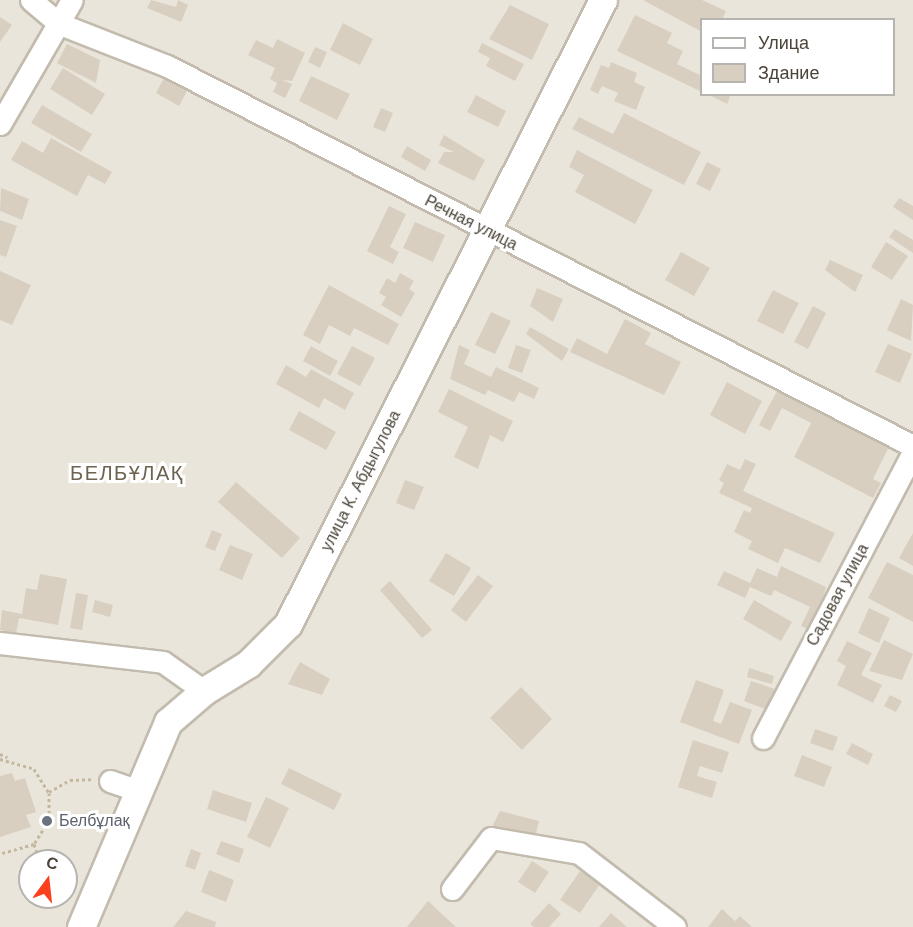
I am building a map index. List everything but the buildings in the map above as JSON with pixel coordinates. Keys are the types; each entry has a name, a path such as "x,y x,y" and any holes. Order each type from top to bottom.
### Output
{"street":[{"name":"Речная улица","path":"31,0 60,24 167,66 913,446"},
{"path":"0,124 72,0"},
{"name":"улица К. Абдыгулова","path":"81,927 168,722 204,691 248,664 288,624 603,0"},
{"name":"Садовая улица","path":"763,738 913,452"},
{"path":"0,644 163,662 204,691"},
{"path":"110,781 139,791"},
{"path":"452,889 491,838 579,853 675,927"}],"path":[{"path":"0,754 34,769 49,793 49,820 34,844 0,854"},
{"path":"0,759 8,758"},
{"path":"49,793 70,780 110,781"},
{"path":"34,844 36,849"}],"shaded area":[{"name":"Белбұлақ","path":"0,0 913,0 913,927 0,927"}],"place":[{"name":"Белбұлақ","path":"47,821"}],"district":[{"name":"БЕЛБҰЛАҚ","path":"127,473"}]}
